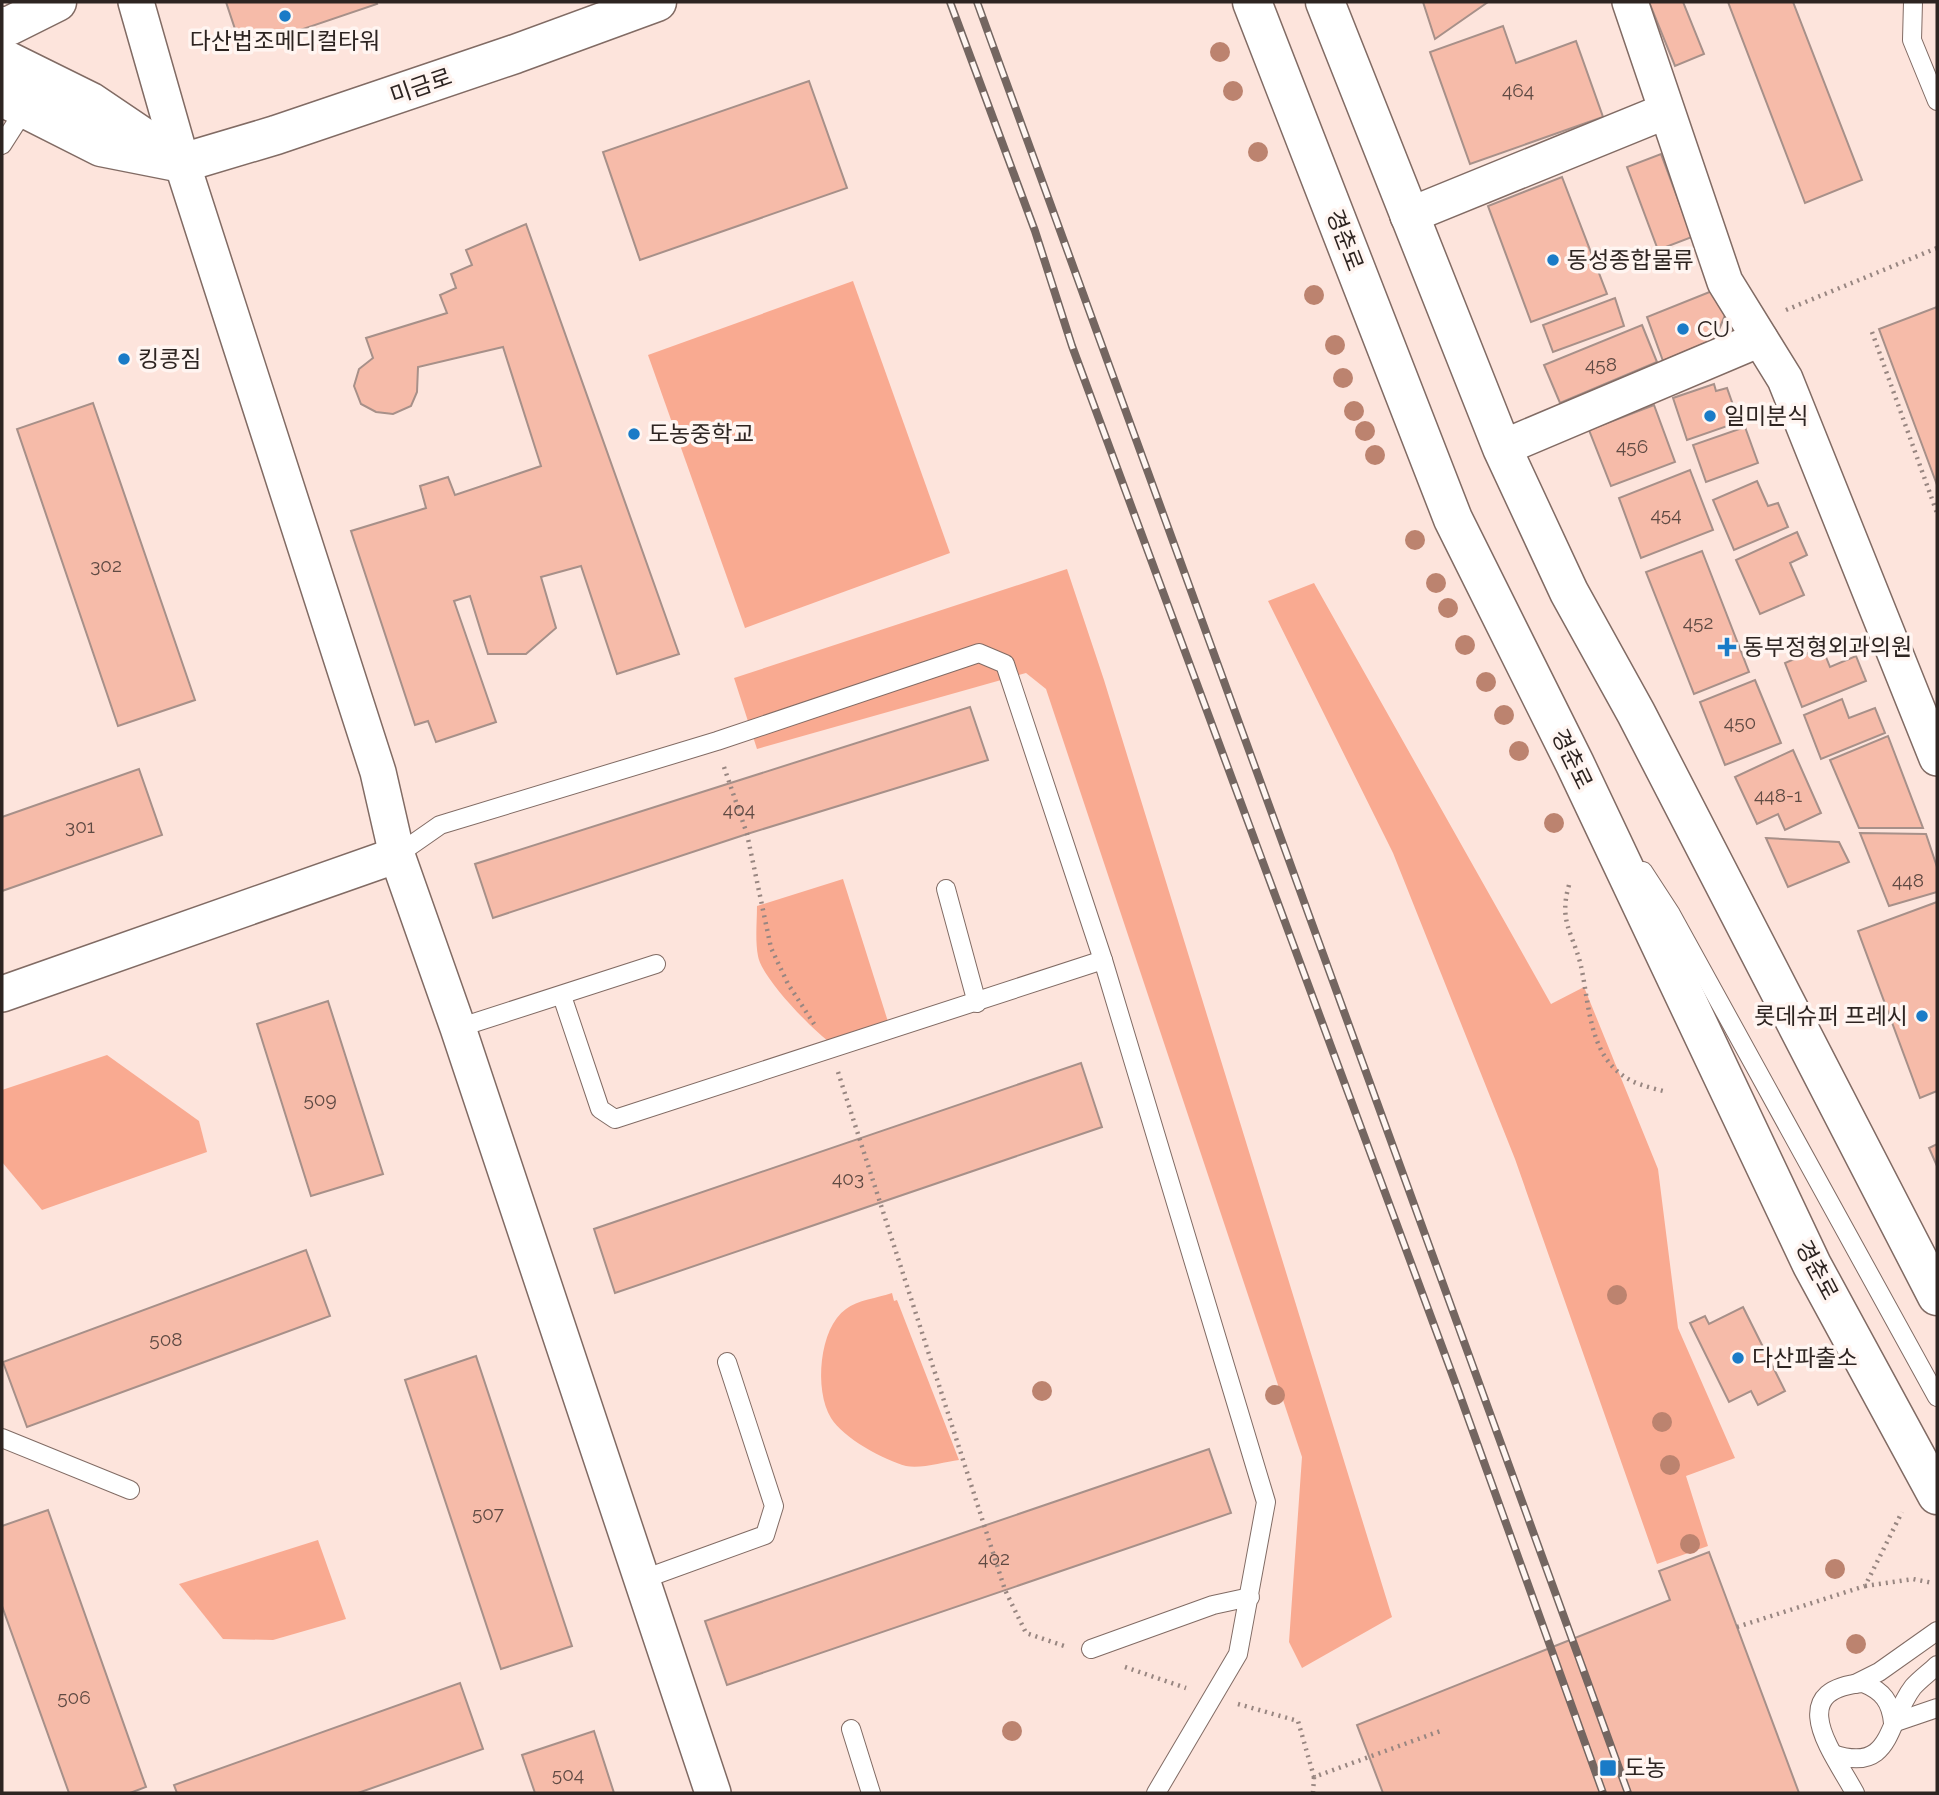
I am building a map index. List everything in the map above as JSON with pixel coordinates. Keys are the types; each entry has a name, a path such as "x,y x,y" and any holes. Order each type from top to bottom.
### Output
{"main road":[{"path":"2,26 9,26 57,2"},
{"name":"미금로","path":"13,103 101,147 182,163 276,135 503,58 657,2"},
{"name":"경춘로","path":"1252,2 1453,519 1575,764 1923,1502"},
{"path":"1325,2 1502,448 1569,592 1636,713 1937,1296"},
{"path":"2,58 91,103 182,163"}],"street":[{"path":"136,2 182,163 378,772 397,855 458,1028 713,1793"},
{"path":"1630,2 1725,282 1785,379 1937,758"},
{"path":"1408,216 1667,111"},
{"path":"1502,448 1760,340"},
{"path":"2,994 397,855"}],"lane":[{"path":"1913,2 1912,40 1937,102"},
{"path":"2,145 13,103"},
{"path":"397,855 440,825 716,741 979,653 1005,664 1103,960 1266,1502 1238,1654 1156,1793"},
{"path":"1575,764 1671,914 1937,1397"},
{"path":"946,889 977,1003"},
{"path":"562,996 600,1109 615,1119 831,1051 1103,960"},
{"path":"458,1028 656,964"},
{"path":"641,1580 765,1535 774,1506 727,1362"},
{"path":"2,1438 130,1490"},
{"path":"1083,1649 1213,1605 1250,1597"},
{"path":"1855,1793 1820,1733 1820,1706 1838,1687 1855,1684 1879,1672 1937,1631"},
{"path":"1833,1754 1856,1759 1868,1757 1887,1742 1893,1723 1913,1687 1937,1665"},
{"path":"1855,1684 1875,1688 1885,1697 1892,1707 1893,1723"},
{"path":"1893,1723 1937,1707"},
{"path":"851,1729 871,1793"}],"path":[{"path":"1786,310 1937,248"},
{"path":"1872,332 1937,513"},
{"path":"720,757 747,834 771,948 788,984 831,1051 1005,1590 1026,1633 1083,1649"},
{"path":"1569,885 1563,905 1564,920 1580,962 1587,1014 1600,1048 1630,1080 1668,1092"},
{"path":"1865,1586 1901,1513 1923,1502"},
{"path":"1737,1628 1865,1586 1913,1578 1933,1583"},
{"path":"1113,1663 1213,1697 1297,1721 1314,1777 1313,1793"},
{"path":"1314,1777 1443,1731"}],"shaded area":[{"path":"853,281 950,553 745,628 648,355"},
{"path":"1067,569 1104,680 1392,1617 1302,1668 1289,1642 1302,1457 1046,689 1026,673 757,749 734,678"},
{"path":"1314,583 1551,1004 1584,987 1658,1169 1678,1328 1735,1458 1686,1476 1708,1546 1657,1564 1515,1159 1393,853 1268,601"},
{"path":"843,879 890,1028 832,1044 789,1003 761,965 757,944 757,906"},
{"path":"107,1055 199,1121 207,1152 42,1210 2,1162 2,1090"},
{"path":"892,1293 959,1460 918,1467 897,1463 865,1447 845,1433 831,1418 826,1406 822,1392 822,1360 830,1330 837,1318 856,1303"},
{"path":"318,1540 346,1619 273,1640 223,1639 179,1584"}],"building":[{"name":"다산법조메디컬타워","path":"226,2 377,4 262,43 235,29"},
{"path":"1423,2 1488,2 1435,39"},
{"path":"1649,2 1683,2 1704,54 1675,66"},
{"path":"1728,2 1793,2 1862,180 1805,203"},
{"path":"1503,26 1516,63 1576,41 1603,117 1470,164 1430,52"},
{"path":"809,81 847,188 640,260 603,152"},
{"path":"1661,154 1692,237 1658,250 1627,167"},
{"path":"1562,177 1607,294 1531,322 1488,206"},
{"path":"526,224 679,654 617,674 581,566 541,577 556,628 526,654 488,654 470,596 454,601 496,722 436,742 428,721 415,725 351,531 426,508 420,486 448,477 455,495 541,466 503,347 418,367 417,392 411,406 393,414 376,412 361,404 354,386 359,369 373,358 366,338 447,313 440,295 456,288 451,274 472,265 466,250"},
{"path":"1712,291 1726,313 1715,339 1663,361 1647,317"},
{"path":"1615,298 1624,326 1553,352 1543,325"},
{"path":"1937,307 1937,485 1879,329"},
{"path":"1642,325 1657,362 1560,403 1544,365"},
{"path":"1714,384 1716,391 1727,388 1739,422 1687,440 1673,398"},
{"path":"93,403 195,700 118,726 17,429"},
{"path":"1654,405 1675,462 1611,486 1589,430"},
{"path":"1745,427 1758,463 1706,482 1693,445"},
{"path":"1690,470 1713,530 1641,558 1619,498"},
{"path":"1757,481 1768,506 1778,503 1788,527 1734,550 1713,500"},
{"path":"1797,532 1807,555 1790,563 1804,595 1760,614 1736,560"},
{"path":"1702,551 1749,672 1694,694 1646,572"},
{"path":"1822,647 1830,667 1856,656 1866,681 1802,707 1785,663"},
{"path":"1755,680 1781,743 1725,765 1700,702"},
{"path":"1842,699 1849,718 1875,708 1885,733 1821,759 1804,715"},
{"path":"970,707 988,760 747,834 493,918 475,864"},
{"path":"1888,736 1923,828 1859,828 1830,760"},
{"path":"1793,750 1821,813 1785,830 1778,814 1757,824 1735,777"},
{"path":"139,769 162,835 2,891 2,817"},
{"path":"1860,833 1926,834 1937,867 1937,892 1889,906"},
{"path":"1766,838 1839,842 1849,862 1788,887"},
{"path":"1937,902 1937,1091 1920,1098 1858,931"},
{"path":"328,1001 383,1174 311,1196 257,1024"},
{"path":"1081,1063 1102,1127 615,1293 594,1229"},
{"path":"1937,1144 1937,1166 1929,1148"},
{"path":"306,1250 330,1316 27,1427 3,1362"},
{"name":"다산파출소","path":"1743,1307 1785,1391 1758,1405 1751,1391 1729,1402 1690,1323 1705,1316 1709,1324"},
{"path":"476,1356 572,1646 501,1669 405,1380"},
{"path":"1209,1449 1231,1513 727,1685 705,1621"},
{"path":"48,1510 146,1787 130,1793 69,1793 2,1606 2,1526"},
{"path":"1709,1552 1799,1793 1383,1793 1357,1725 1670,1600 1659,1571"},
{"path":"460,1683 483,1749 358,1793 177,1793 174,1785"},
{"path":"594,1731 614,1793 535,1793 522,1755"}],"railway":[{"path":"950,2 1035,231 1072,346 1458,1390 1603,1793"},
{"path":"977,2 1628,1793"}],"place":[{"name":"다산법조메디컬타워","path":"285,16"},
{"name":"동성종합물류","path":"1553,260"},
{"name":"CU","path":"1683,329"},
{"name":"킹콩짐","path":"124,359"},
{"name":"일미분식","path":"1710,416"},
{"name":"도농중학교","path":"634,434"},
{"name":"동부정형외과의원","path":"1727,647"},
{"name":"롯데슈퍼 프레시","path":"1922,1016"},
{"name":"다산파출소","path":"1738,1358"},
{"name":"도농","path":"1608,1768"}]}
